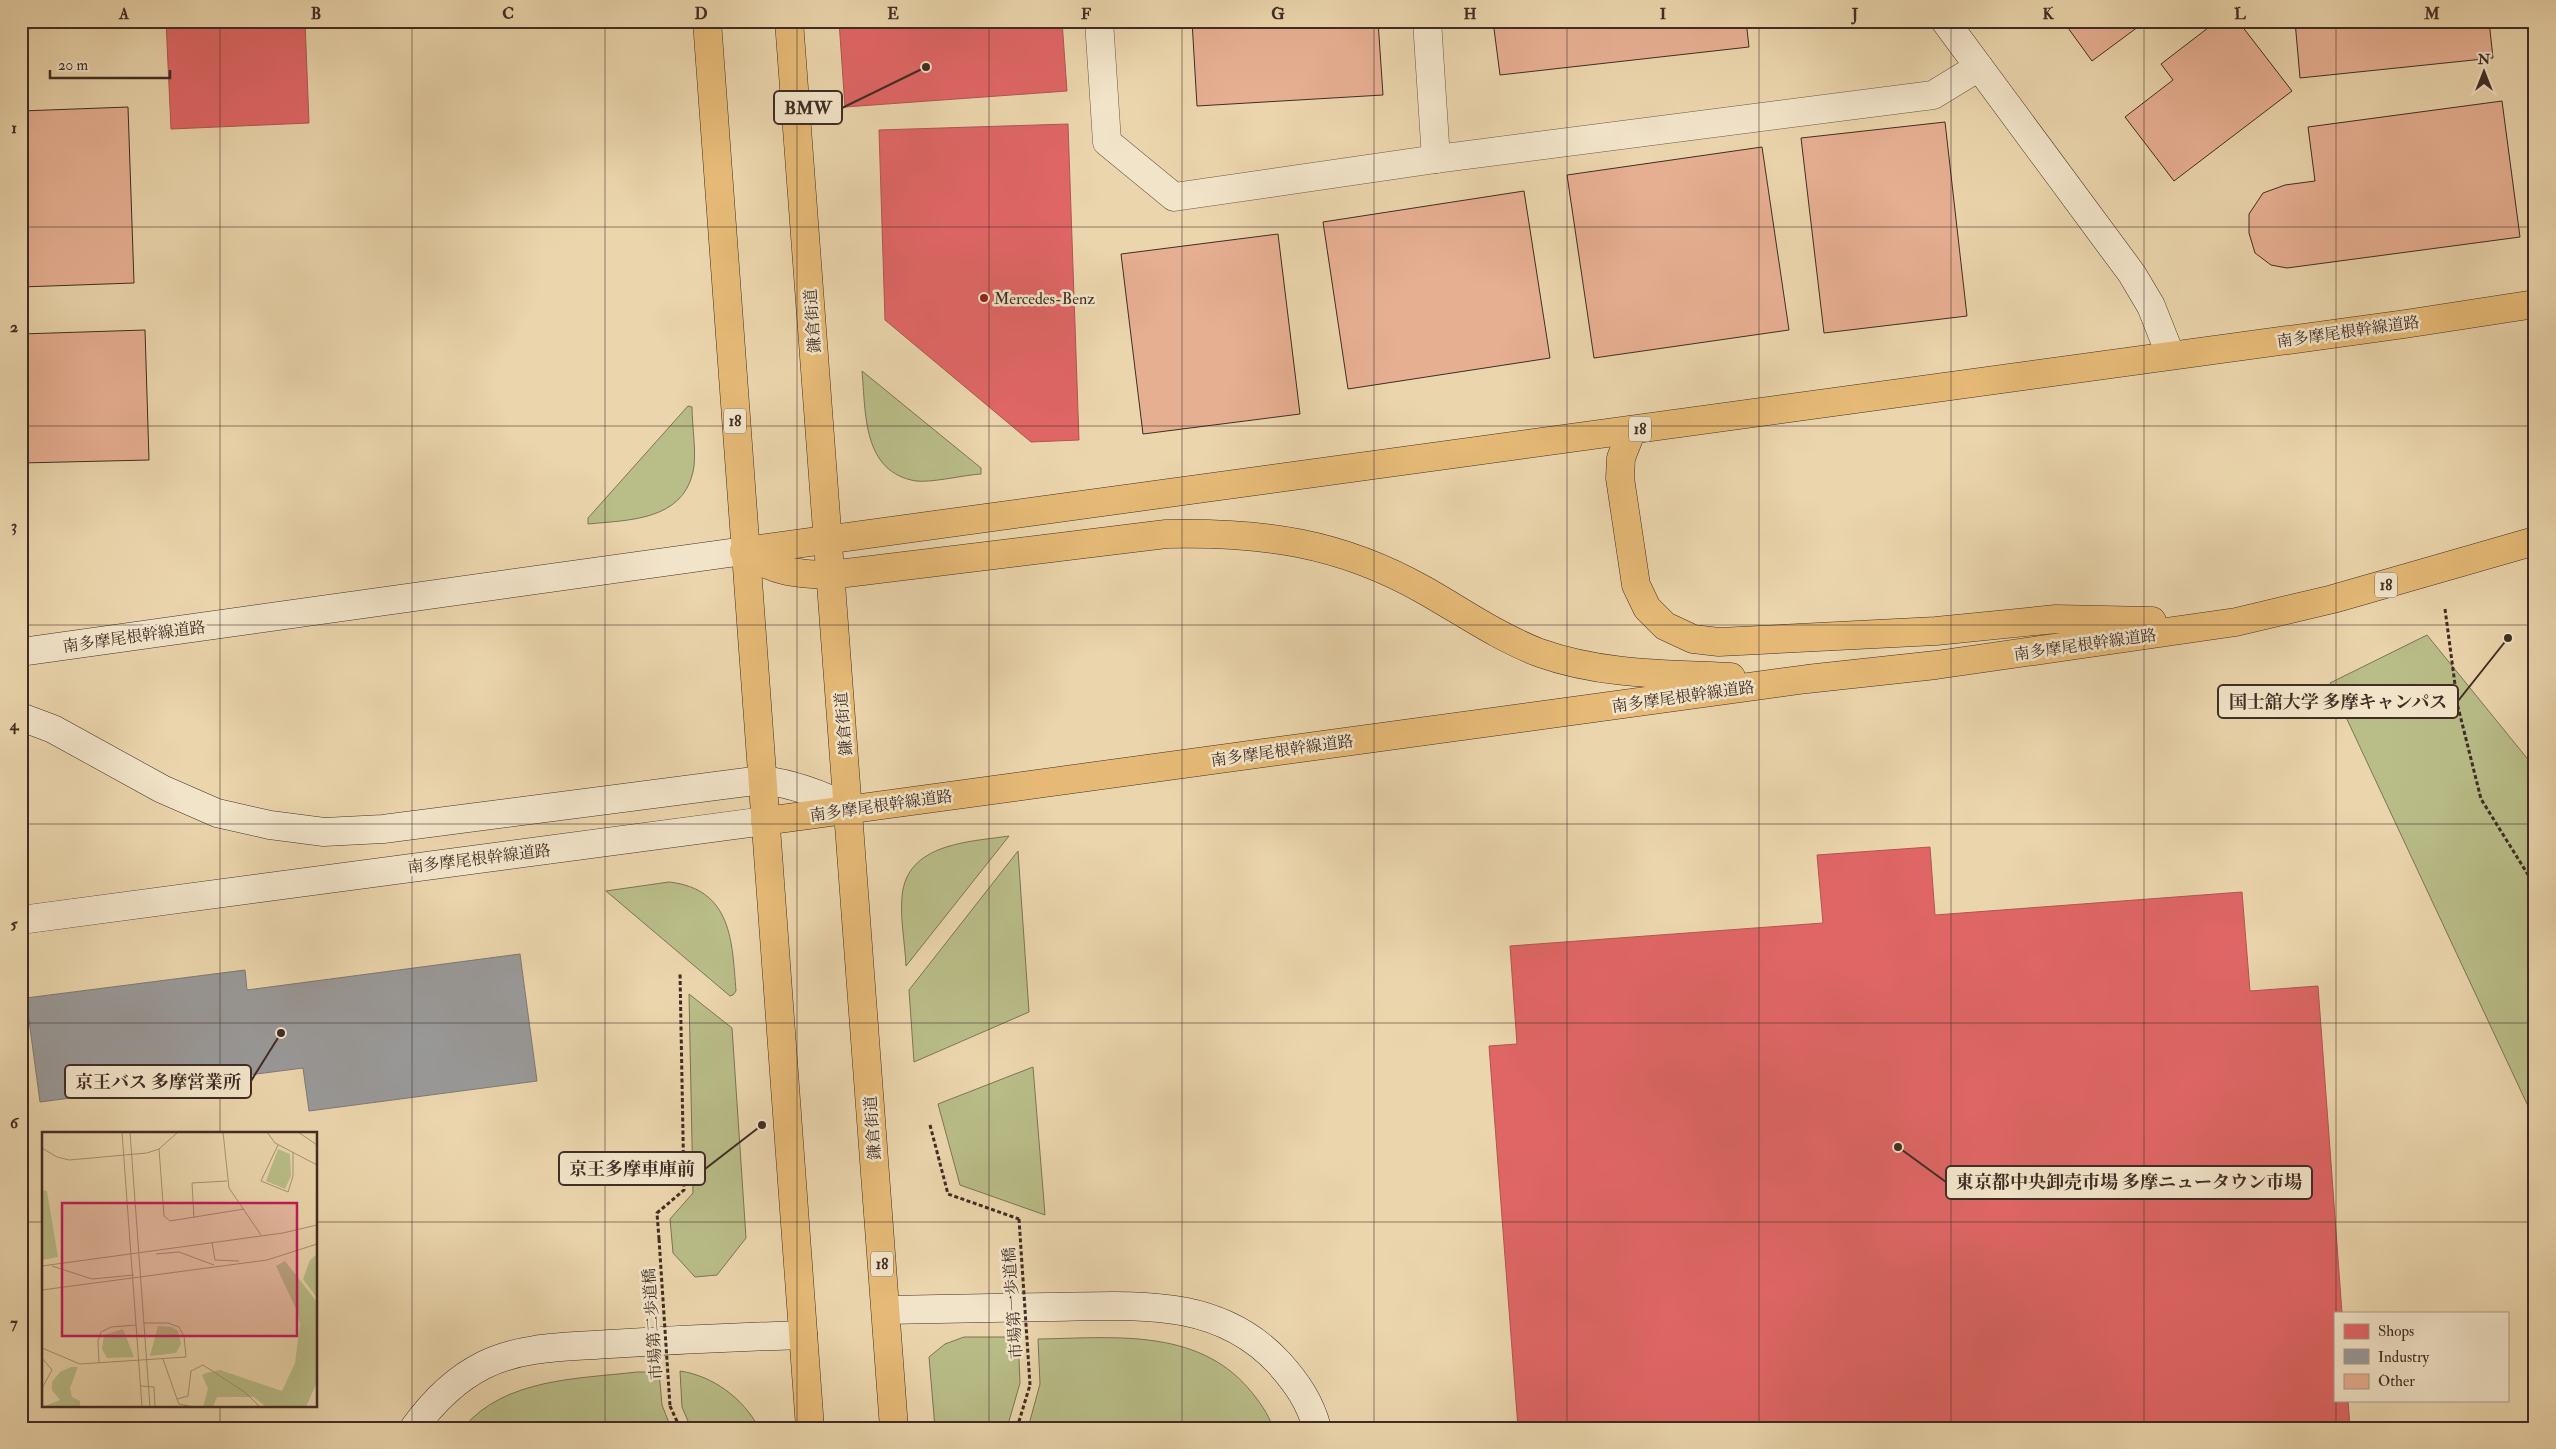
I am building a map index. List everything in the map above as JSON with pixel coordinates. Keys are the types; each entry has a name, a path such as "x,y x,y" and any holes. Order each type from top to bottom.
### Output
{"main road":[{"name":"18","path":"706,21 810,1428"},
{"name":"鎌倉街道","path":"789,21 827,540 850,809 894,1428"},
{"name":"南多摩尾根幹線道路","path":"744,551 1632,430 2170,354 2405,324 2535,304"},
{"path":"1632,430 1621,458 1620,478 1636,585 1647,608 1665,626 1692,639 1719,642 1936,631 2056,619 2236,622"},
{"path":"744,551 763,564 794,574 830,576 1166,534 1219,533 1270,537 1324,549 1373,564 1424,590 1501,635 1540,653 1584,666 1628,673 1807,679"},
{"name":"南多摩尾根幹線道路","path":"765,820 1807,679 1936,665 2236,622 2352,594 2535,541"}],"street":[{"path":"1098,21 1108,142 1174,197 1436,159 1934,95 1979,67"},
{"path":"1427,21 1436,159"},
{"path":"1945,21 2132,274 2151,306 2170,354"},
{"name":"南多摩尾根幹線道路","path":"21,652 744,551"},
{"path":"21,717 61,733 162,789 217,812 270,824 324,832 383,829 762,780 792,784 850,809"},
{"name":"南多摩尾根幹線道路","path":"21,920 765,820"},
{"path":"886,1310 1149,1306 1193,1312 1234,1327 1267,1350 1297,1382 1314,1414 1317,1428"},
{"path":"414,1428 426,1412 454,1384 484,1364 534,1349 692,1339 803,1335"}],"path":[{"path":"2445,609 2458,707 2481,799 2535,886"},
{"name":"市場第二歩道橋","path":"680,972 684,1190 657,1213 670,1406 680,1428"},
{"name":"市場第一歩道橋","path":"930,1125 948,1194 1019,1219 1030,1384 1017,1428"}],"green space":[{"path":"862,371 981,468 981,474 916,481 898,475 885,466 876,453 870,438"},
{"path":"688,406 692,407 694,465 687,488 678,500 665,509 636,519 588,524 588,518"},
{"path":"2427,635 2535,768 2535,1121 2330,683"},
{"path":"1009,836 906,966 902,897 906,879 915,866 927,856 942,849 976,840"},
{"path":"1018,851 1029,1012 914,1062 909,990"},
{"path":"669,882 690,887 705,895 717,906 725,920 733,954 736,991 733,995 730,996 606,891"},
{"path":"689,994 732,1028 746,1238 717,1275 695,1277 673,1253 670,1219 693,1193"},
{"path":"1033,1067 1045,1215 960,1185 938,1104"},
{"path":"964,1337 1018,1337 1020,1383 1007,1428 935,1428 929,1357 945,1344"},
{"path":"1123,1338 1151,1340 1178,1346 1204,1355 1228,1369 1249,1389 1263,1407 1273,1428 1028,1428 1040,1384 1038,1339"},
{"path":"680,1371 704,1378 726,1390 745,1407 759,1428 691,1428 682,1407"},
{"path":"637,1372 659,1372 662,1405 671,1428 463,1428 480,1412 500,1399 521,1390 567,1380"}],"building: Shops":[{"path":"166,21 305,21 309,123 171,129"},
{"path":"839,21 1062,21 1067,91 845,107"},
{"path":"1068,124 1079,440 1031,442 885,320 879,130"},
{"path":"1930,847 1935,915 2242,892 2250,991 2318,986 2342,1312 2334,1312 2334,1402 2348,1402 2350,1428 1518,1428 1489,1046 1517,1044 1510,946 1823,923 1817,855"}],"building: Industry":[{"path":"520,954 537,1081 309,1111 303,1068 40,1102 26,998 245,970 247,990"}],"building: Other":[{"path":"21,21 68,21 68,27 21,29"},
{"path":"1192,21 1378,21 1383,95 1197,106"},
{"path":"1493,21 1746,21 1749,47 1500,75"},
{"path":"2063,21 2146,21 2092,61"},
{"path":"2217,21 2238,21 2292,91 2174,181 2125,117 2173,80 2161,64"},
{"path":"2295,21 2489,21 2493,58 2300,78"},
{"path":"2502,101 2520,237 2287,268 2271,265 2255,253 2249,233 2249,214 2263,193 2285,185 2315,181 2308,127"},
{"path":"128,107 134,283 21,287 21,111"},
{"path":"1945,122 1967,316 1824,333 1801,138"},
{"path":"1762,147 1789,330 1594,358 1567,175"},
{"path":"1524,191 1550,358 1348,389 1323,222"},
{"path":"1278,234 1300,414 1143,434 1121,254"},
{"path":"145,330 149,460 21,463 21,334"}],"place":[{"name":"BMW","path":"926,67"},
{"name":"Mercedes-Benz","path":"984,298"},
{"name":"国士舘大学 多摩キャンパス","path":"2508,638"},
{"name":"京王バス 多摩営業所","path":"281,1033"},
{"name":"京王多摩車庫前","path":"762,1125"},
{"name":"東京都中央卸売市場 多摩ニュータウン市場","path":"1898,1147"}]}
